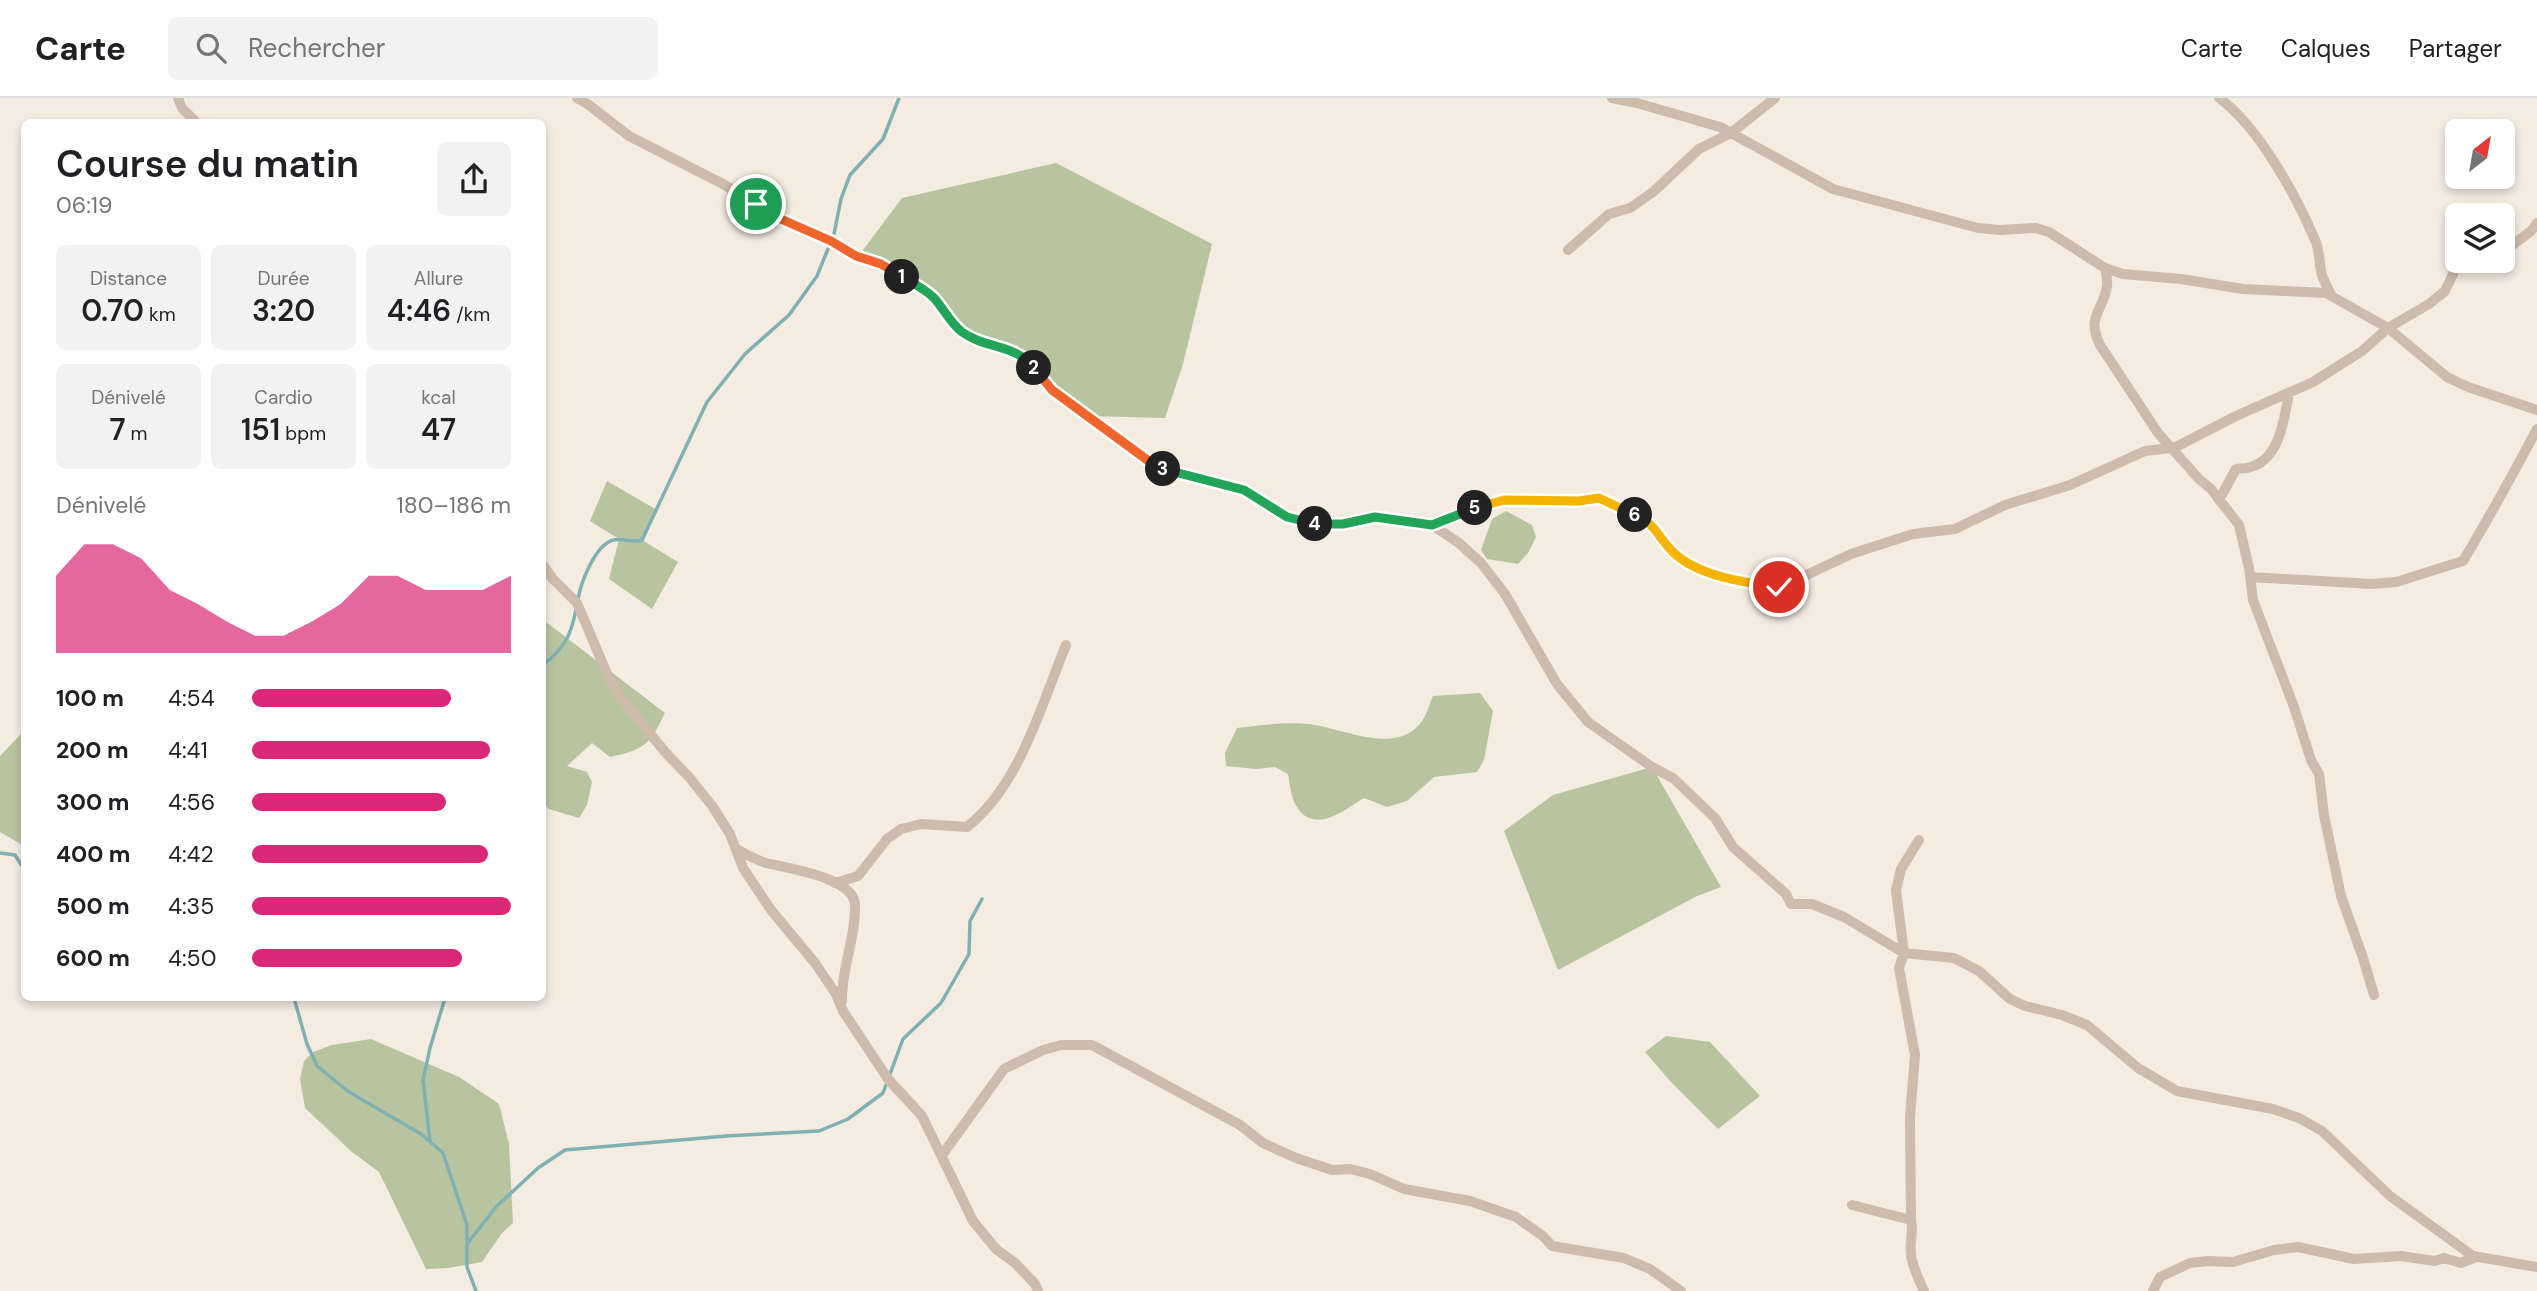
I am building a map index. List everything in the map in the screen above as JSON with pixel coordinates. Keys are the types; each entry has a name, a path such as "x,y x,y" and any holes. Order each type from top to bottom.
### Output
{"street":[{"path":"178,98 182,108 193,119"},
{"path":"577,98 629,136 723,184 774,216 831,241 856,256 881,264 916,285 933,297 961,331 977,340 1003,346 1018,354 1030,363 1052,390 1162,469 1244,490 1287,517 1309,524 1343,524 1375,517 1432,525 1459,543 1487,570 1505,594 1558,684 1588,722 1652,767 1673,778 1715,818 1733,847 1786,894 1791,904 1812,904 1844,917 1904,953 1954,958 1979,971 2010,999 2087,1025 2138,1068 2177,1091 2273,1109 2299,1118 2322,1131 2390,1196 2476,1257 2537,1267"},
{"path":"1612,98 1708,123 1833,188 1978,228 2036,228 2049,232 2105,268 2123,274 2243,289 2320,292 2331,295 2388,328 2447,377 2468,387 2537,410"},
{"path":"1568,250 1609,214 1630,208 1653,192 1699,149 1731,133 1774,98"},
{"path":"2219,98 2232,107 2245,123 2284,179 2315,241 2322,276 2331,295"},
{"path":"2515,243 2537,223"},
{"path":"2105,268 2107,285 2093,320 2095,334 2124,382 2171,449 2211,489 2239,525 2253,600 2311,760 2319,774 2324,815 2341,896 2374,995"},
{"path":"1432,525 1504,500 1579,501 1599,498 1650,522 1673,552 1693,568 1753,584 1779,587 1851,554 1913,534 1955,529 2005,505 2070,485 2145,451 2171,449 2313,382 2362,351 2388,328 2429,304 2445,291 2453,273"},
{"path":"2219,500 2236,469 2257,464 2275,448 2281,433 2288,393"},
{"path":"2250,577 2372,584 2396,582 2463,561 2495,509 2537,429"},
{"path":"546,569 577,603 608,676 620,697 713,807 736,849 743,868 771,910 815,962 836,994 843,1011 888,1079 922,1116 973,1221 996,1249 1025,1273 1038,1291"},
{"path":"835,883 858,876 887,839 901,829 922,824 967,827 982,816 1008,780 1025,746 1066,645"},
{"path":"1919,840 1900,869 1896,890 1904,953 1899,968 1915,1055 1910,1117 1913,1228 1910,1250 1912,1264 1924,1291"},
{"path":"736,849 764,862 808,872 835,883 851,895 855,904 841,982 843,1011"},
{"path":"942,1155 1004,1069 1043,1050 1061,1045 1092,1045 1240,1125 1263,1143 1296,1158 1332,1170 1350,1169 1370,1174 1404,1189 1471,1201 1516,1217 1543,1236 1552,1246 1624,1258 1650,1269 1681,1291"},
{"path":"1852,1205 1911,1220"},
{"path":"2153,1291 2160,1277 2190,1264 2208,1261 2233,1262 2274,1250 2298,1247 2354,1259 2401,1256 2435,1261 2444,1258 2461,1263 2476,1257"}],"green space":[{"path":"1056,163 1212,244 1183,364 1165,418 1088,416 1052,390 1025,357 968,336 934,296 857,258 902,198"},
{"path":"607,481 657,510 642,540 678,562 652,609 609,579 619,539 590,521"},
{"path":"1506,511 1532,525 1536,537 1528,553 1518,564 1487,559 1481,550 1492,519"},
{"path":"546,622 665,713 650,739 639,748 610,757 592,743 567,766 587,772 592,782 587,805 579,818 546,806"},
{"path":"1480,693 1493,711 1484,760 1477,772 1434,777 1407,801 1387,807 1364,798 1330,818 1312,819 1304,815 1295,804 1288,774 1275,767 1256,769 1226,766 1225,753 1237,728 1308,724 1387,739 1402,736 1415,729 1425,716 1433,696"},
{"path":"21,734 21,844 0,832 0,756"},
{"path":"1652,767 1721,887 1697,896 1558,970 1504,831 1553,795"},
{"path":"1666,1036 1710,1042 1760,1096 1718,1129 1645,1052"},
{"path":"371,1039 459,1077 499,1104 509,1144 513,1223 502,1233 482,1262 426,1269 379,1172 352,1152 305,1108 300,1079 304,1061 313,1052 332,1045"}],"waterway":[{"path":"578,599 586,574 601,548 614,540 642,540 707,402 745,354 789,315 817,276 834,234 841,199 850,175 883,139 899,98"},
{"path":"546,662 565,641 576,610"},
{"path":"0,853 15,855 21,864"},
{"path":"467,1244 496,1207 538,1168 565,1150 819,1131 848,1119 883,1093 903,1039 941,1003 969,954 970,921 982,899"},
{"path":"295,1001 307,1044 317,1066 349,1092 421,1134 443,1153 467,1225 467,1267 476,1291"},
{"path":"430,1141 423,1080 444,1001"}],"route":[{"path":"756,204 774,216 831,241 856,256 881,264 916,285 933,297 950,321 961,331 977,340 1003,346 1018,354 1030,363 1052,390 1150,462 1162,469 1244,490 1287,517 1309,524 1343,524 1375,517 1432,525 1504,500 1579,501 1599,498 1650,522 1673,552 1693,568 1753,584 1779,587"}]}
